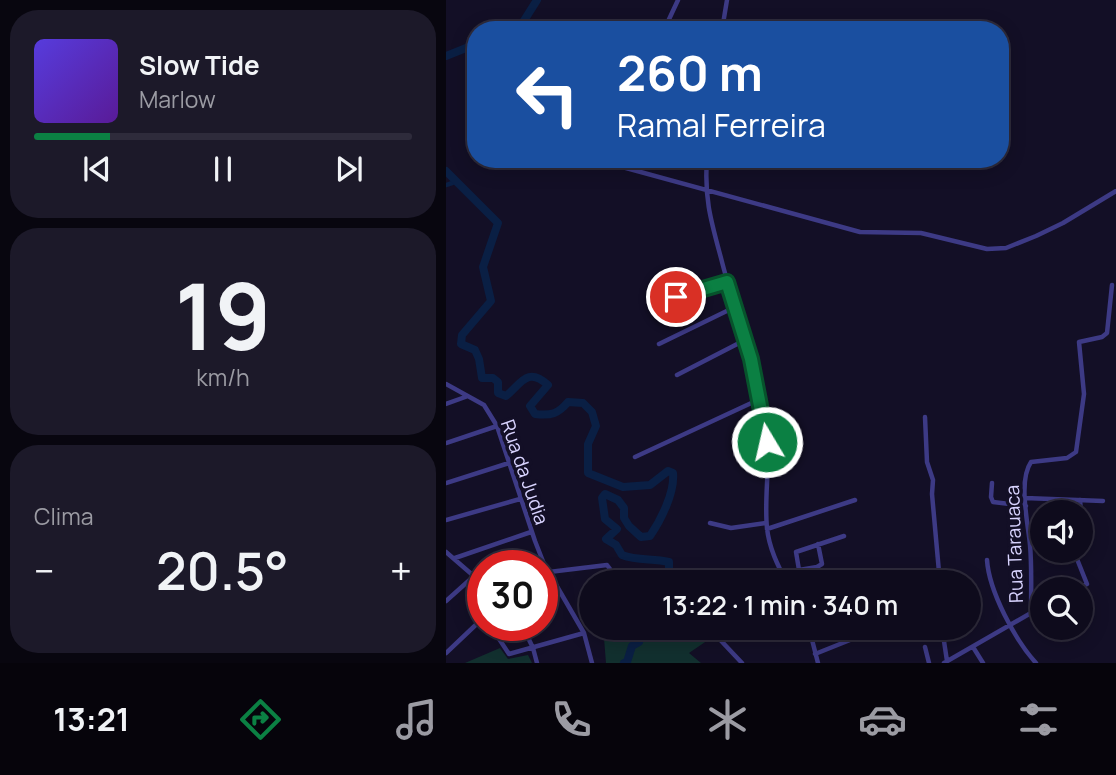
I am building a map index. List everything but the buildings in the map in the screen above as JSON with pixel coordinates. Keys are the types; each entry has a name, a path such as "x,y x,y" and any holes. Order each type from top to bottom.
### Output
{"street":[{"path":"668,21 678,0"},
{"path":"724,21 727,0"},
{"path":"632,168 860,232 921,233 994,250 1063,223 1116,191"},
{"path":"706,168 705,189 708,211 760,399 767,442 766,523 769,542 781,570"},
{"path":"651,304 727,282"},
{"name":"Rua Tarauaca","path":"1030,577 1026,474 1029,464 1034,461 1067,458 1076,452 1085,394 1079,342 1107,334 1112,285"},
{"path":"659,344 735,307"},
{"path":"677,374 745,340"},
{"name":"Rua da Judia","path":"446,384 484,405 497,426 538,550"},
{"path":"446,404 468,396"},
{"path":"635,457 760,399"},
{"path":"926,417 927,462 933,480 939,570"},
{"path":"446,443 497,426"},
{"path":"446,483 509,463"},
{"path":"993,483 993,502 1026,506"},
{"path":"1025,498 1080,500"},
{"path":"446,520 520,499"},
{"path":"767,530 855,500"},
{"path":"1093,500 1103,500"},
{"path":"710,523 731,528 766,523"},
{"path":"455,558 531,532"},
{"path":"818,544 822,564 799,570 797,552 818,544 844,536"},
{"path":"446,552 467,569"},
{"path":"987,560 988,573 1011,625 1036,663"},
{"path":"558,571 607,565 610,570"},
{"path":"446,601 467,582"},
{"name":"Rua da Judia","path":"558,588 579,624"},
{"path":"943,640 946,662 1030,613"},
{"path":"446,653 467,633"},
{"path":"500,641 509,654 579,634"},
{"name":"Rua da Judia","path":"586,640 592,663"},
{"path":"720,640 742,663"},
{"path":"812,640 818,663"},
{"path":"815,654 850,640"},
{"path":"529,641 537,663"},
{"path":"925,647 929,663"},
{"path":"973,647 983,663"}],"green space":[{"path":"604,640 708,640 689,653 701,663 606,663"},
{"path":"500,648 508,659 528,655 532,663 465,663"}],"waterway":[{"path":"524,21 537,0"},
{"path":"446,56 467,48"},
{"path":"446,171 498,223 483,267 491,301 462,335 461,344 475,350 482,378 493,378 498,382 498,393 506,396 529,377 535,377 548,385 530,406 535,414 554,413 568,402 583,403 592,412 596,426 588,444 588,473 623,487 650,485 668,471 673,473 670,497 650,536 641,537 629,526 624,518 624,508 618,500 605,494 602,498 605,519 617,529 606,539 616,545 622,555 669,562 669,570"},
{"path":"446,185 455,182"},
{"path":"624,663 638,640"}],"route":[{"path":"676,297 727,282 751,359 764,415 767,442"}]}
